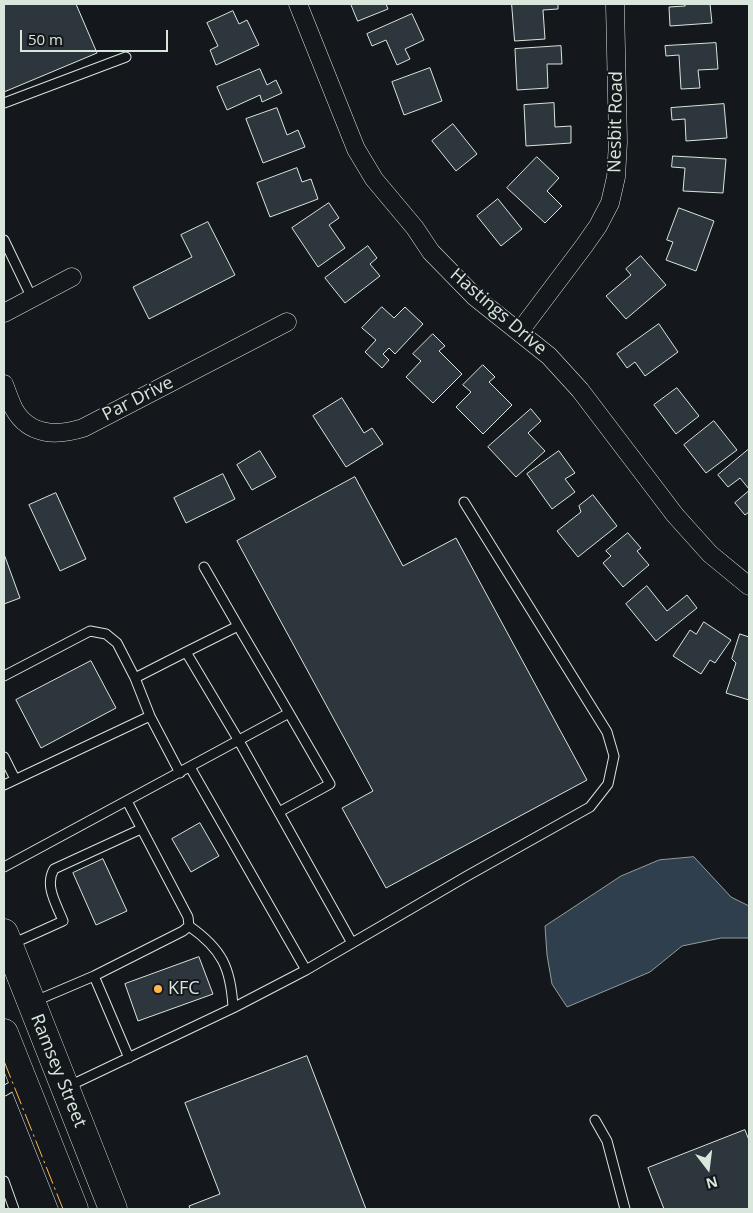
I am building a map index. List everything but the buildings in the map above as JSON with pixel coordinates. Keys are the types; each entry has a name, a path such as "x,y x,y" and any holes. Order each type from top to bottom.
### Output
{"main road":[{"name":"Ramsey Street","path":"6,939 113,1209"},
{"name":"Ramsey Street","path":"4,1033 13,1086 74,1209"}],"street":[{"name":"Hastings Drive","path":"298,4 356,149 374,179 415,228 431,252 475,297 520,331 548,356 580,390 675,515 704,548 749,586"},
{"name":"Nesbit Road","path":"520,331 584,246 598,226 610,203 616,177 618,142 615,4"},
{"path":"4,314 72,277"},
{"name":"Par Drive","path":"4,384 14,409 23,422 36,430 44,432 56,434 70,432 83,428 286,322"}],"lane":[{"path":"4,104 126,57"},
{"path":"4,240 32,298"},
{"path":"65,1089 233,1008 306,970 467,876 590,808 608,784 614,756 607,732 464,502"},
{"path":"204,567 330,784 279,812"},
{"path":"135,678 238,626"},
{"path":"4,676 90,631 106,634 117,643 135,678 150,716 180,773"},
{"path":"186,652 239,740 352,943"},
{"path":"4,867 289,713"},
{"path":"4,785 150,716"},
{"path":"4,757 15,779"},
{"path":"190,767 306,970"},
{"path":"30,1003 94,976 183,931 188,926 188,917 126,801"},
{"path":"6,939 63,921 49,885 50,876 54,870 141,829"},
{"path":"188,926 206,938 218,950 232,991 233,1008"},
{"path":"94,976 129,1058"},
{"path":"594,1120 607,1141 625,1209"},
{"path":"4,1182 14,1209"}],"water":[{"path":"694,857 731,897 749,906 749,938 721,938 682,946 650,972 567,1007 552,984 545,926 621,876 659,860"}],"power":[{"path":"4,1061 63,1209"}],"place":[{"name":"KFC","path":"158,989"}]}
